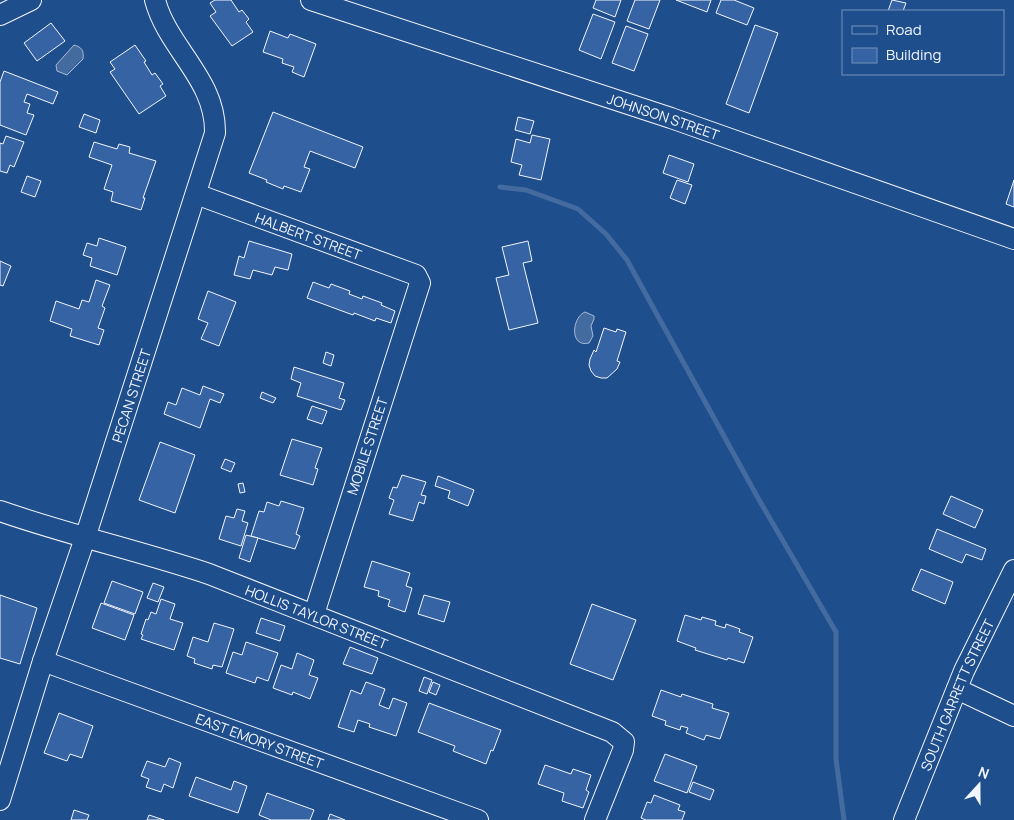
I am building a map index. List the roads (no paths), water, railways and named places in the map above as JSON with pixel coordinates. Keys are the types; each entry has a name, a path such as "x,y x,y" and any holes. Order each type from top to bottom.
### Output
{"street":[{"path":"0,15 31,0"},
{"name":"PECAN STREET","path":"0,800 43,661 85,538 215,133 211,101 202,83 162,19 155,0"},
{"name":"JOHNSON STREET","path":"311,0 706,130 1014,239"},
{"name":"HALBERT STREET","path":"196,194 416,275 419,279"},
{"name":"MOBILE STREET","path":"314,614 420,283 419,279"},
{"name":"HOLLIS TAYLOR STREET","path":"0,511 85,538 172,561 314,614 612,732 624,742 623,750 595,820"},
{"name":"SOUTH GARRETT STREET","path":"904,820 956,689 1014,570"},
{"name":"EAST EMORY STREET","path":"43,661 478,820"},
{"path":"956,689 1014,716"}],"water":[{"path":"74,45 82,50 83,59 67,75 57,71 56,65"},
{"path":"585,312 594,316 591,326 593,336 589,343 578,341 575,331 577,320"}],"waterway":[{"path":"500,187 526,190 578,209 606,234 627,260 758,498 836,632 836,759 844,820"}]}
